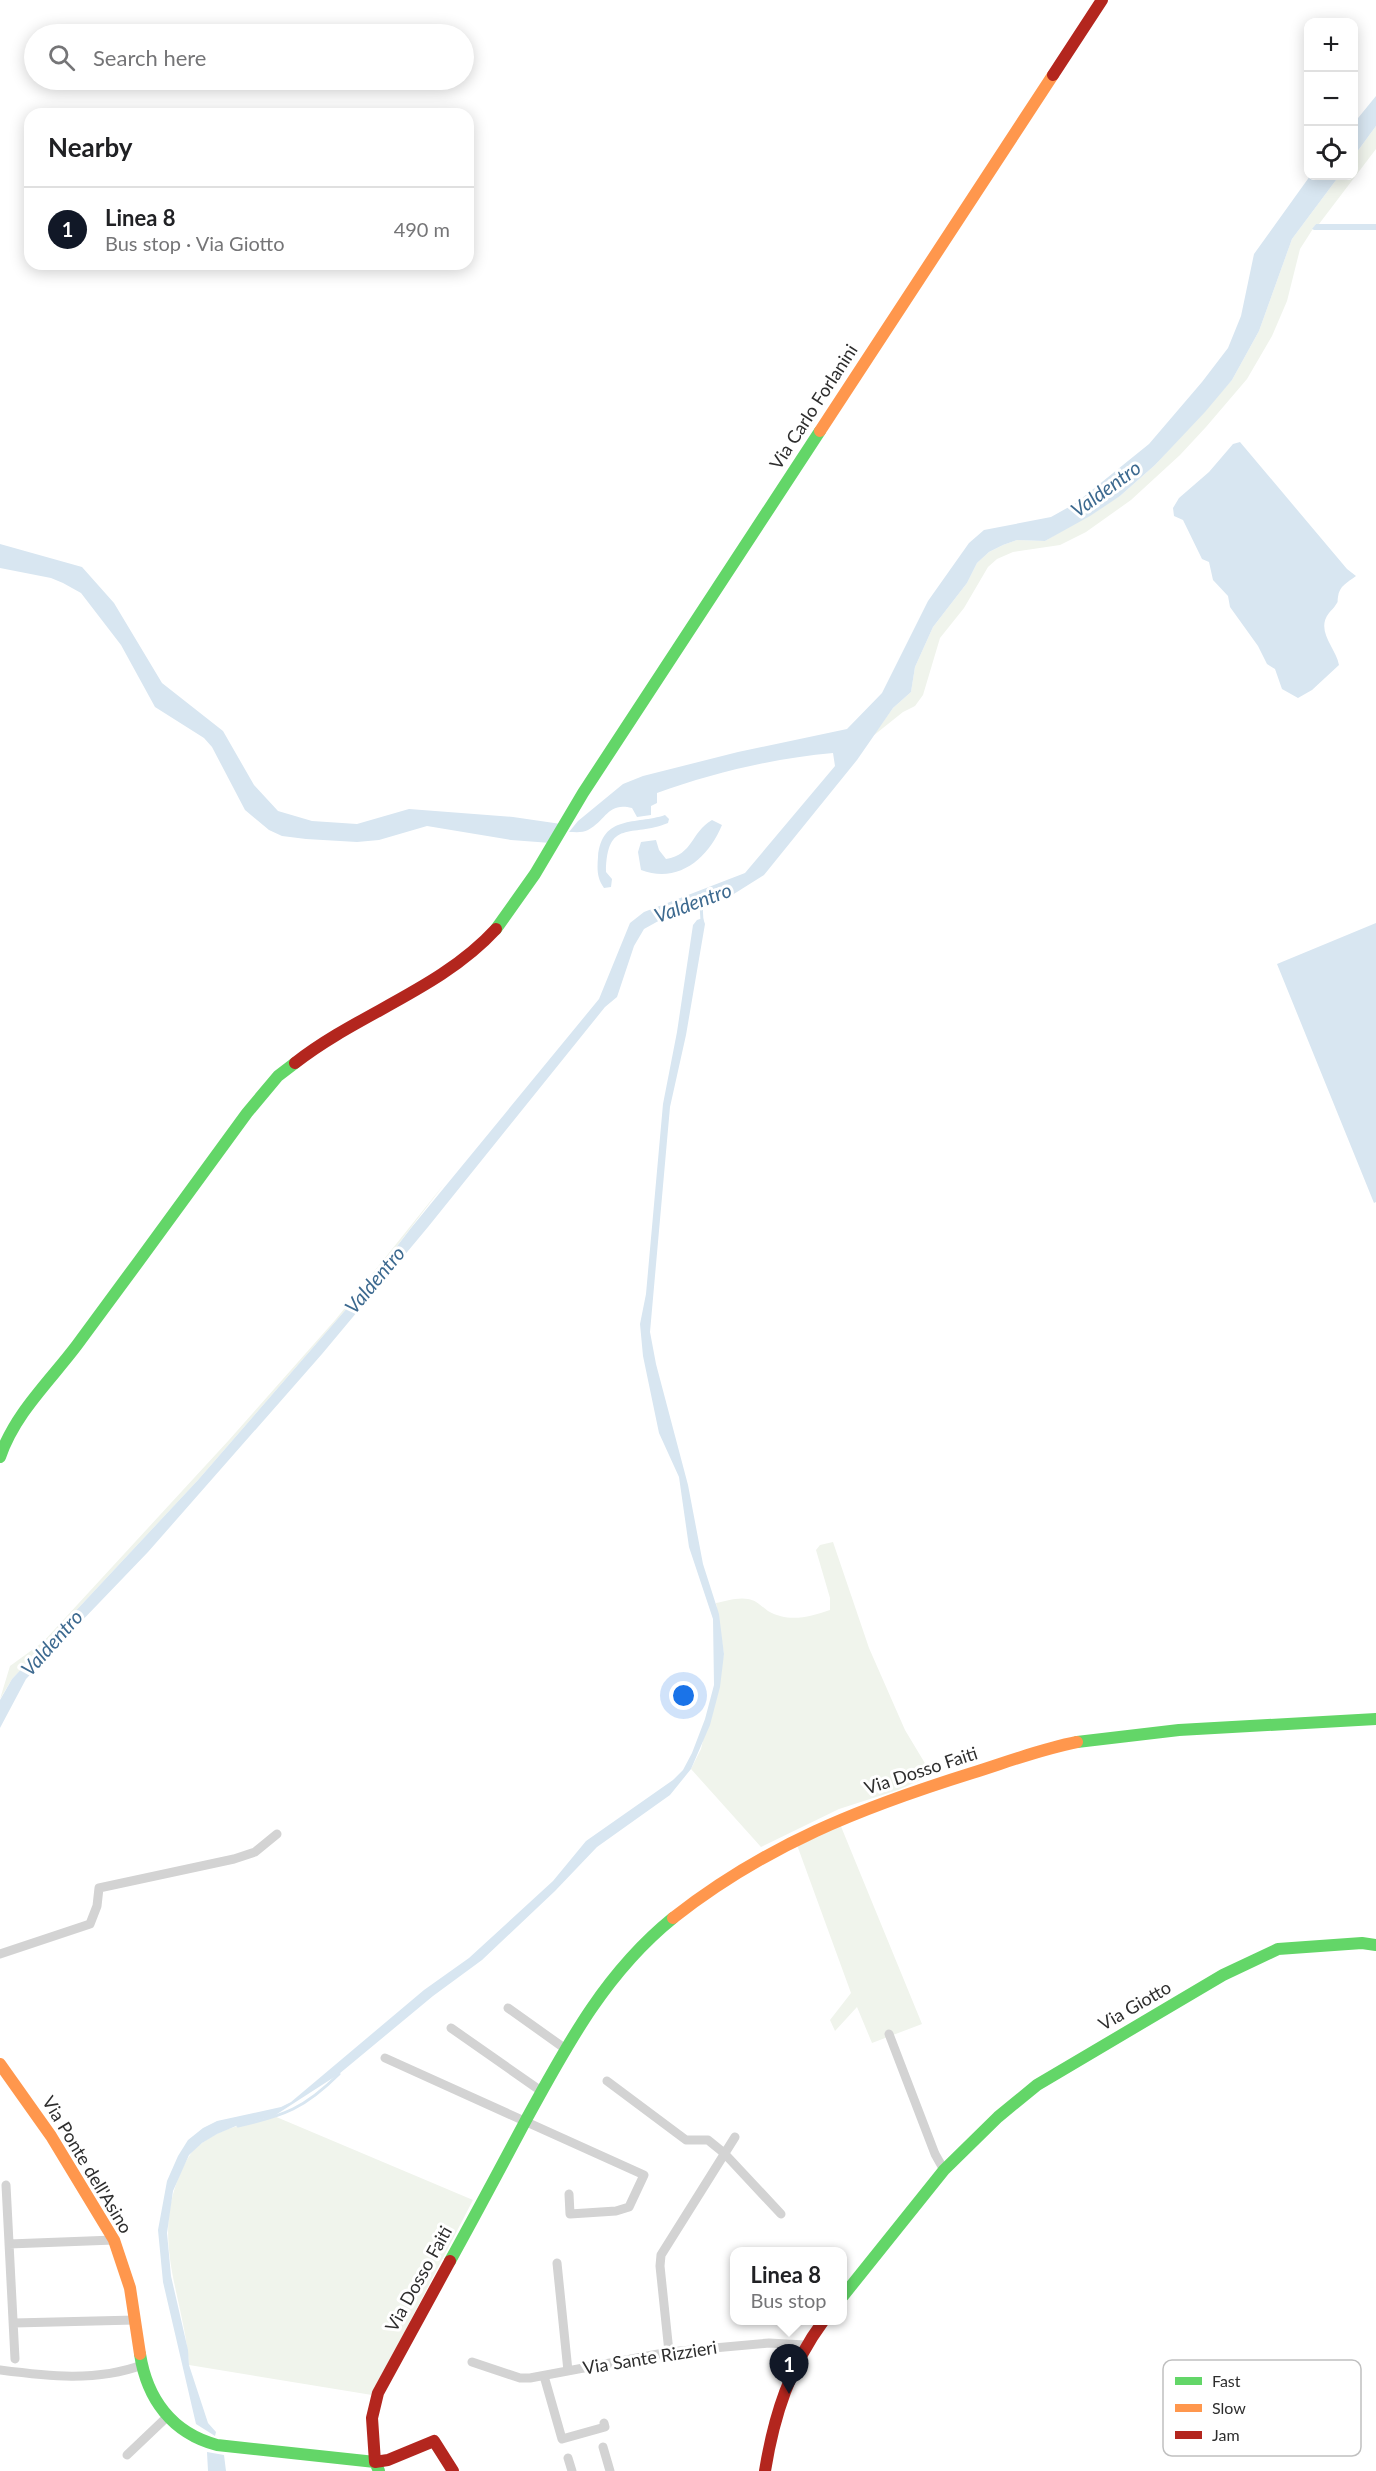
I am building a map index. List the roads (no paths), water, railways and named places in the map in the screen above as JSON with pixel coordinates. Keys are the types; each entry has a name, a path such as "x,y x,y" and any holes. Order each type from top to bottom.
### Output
{"street":[{"name":"Via Carlo Forlanini","path":"0,1457 7,1439 20,1420 248,1113 278,1076 315,1047 443,974 476,951 498,927 535,874 561,830 1102,0"},
{"name":"Via Dosso Faiti","path":"377,2466 372,2418 378,2393 489,2191 524,2121 624,1963 694,1901 740,1870 837,1819 933,1785 1060,1746 1159,1732 1376,1719"},
{"path":"0,1954 70,1933 90,1924 97,1906 99,1888 234,1859 255,1852 277,1833"},
{"name":"Via Giotto","path":"847,2291 944,2170 998,2117 1037,2085 1223,1975 1278,1949 1362,1943 1376,1945"},
{"path":"508,2008 567,2050"},
{"path":"450,2028 542,2091"},
{"path":"889,2034 935,2154 944,2170"},
{"path":"385,2058 644,2175 629,2207 616,2211 570,2214 568,2194"},
{"name":"Via Ponte dell'Asino","path":"0,2064 51,2136 114,2240 130,2288 142,2365 151,2393 168,2416 199,2440 217,2445 377,2466"},
{"path":"607,2081 686,2140 708,2140 724,2153 781,2214"},
{"path":"669,2352 660,2266 662,2255 735,2137"},
{"path":"6,2185 15,2360"},
{"path":"9,2244 114,2240"},
{"name":"Via Sante Rizzieri","path":"557,2263 568,2371"},
{"path":"14,2323 135,2320"},
{"path":"765,2471 781,2396 804,2345 820,2325"},
{"name":"Via Sante Rizzieri","path":"472,2362 520,2378 544,2376 669,2352 770,2343 804,2345"},
{"path":"0,2370 76,2376 119,2372 142,2365"},
{"path":"544,2376 562,2439 605,2427 604,2423"},
{"path":"127,2456 168,2416"},
{"path":"377,2466 434,2441 453,2471"},
{"path":"603,2447 610,2471"},
{"path":"568,2458 572,2471"}],"water":[{"path":"1376,96 1376,126 1358,151 1358,126 1358,118"},
{"name":"Valdentro","path":"1307,180 1336,180 1292,239 1259,331 1232,380 1205,412 1155,465 1120,496 1090,516 1045,541 1017,540 1003,545 989,552 977,563 967,583 933,627 915,667 911,692 893,708 857,760 764,875 729,897 662,919 644,929 634,946 617,997 605,1007 428,1227 322,1354 148,1552 26,1679 0,1728 0,1700 12,1679 198,1480 368,1284 411,1228 599,999 630,923 644,912 745,873 835,766 833,753 744,767 700,779 657,793 657,803 651,806 651,815 637,817 632,808 617,808 588,830 569,832 578,821 623,784 643,776 738,752 847,729 882,693 928,601 969,543 984,530 1051,517 1076,503 1149,444 1228,348 1241,316 1254,254"},
{"path":"1316,224 1376,224 1376,230 1312,229"},
{"path":"1240,442 1347,569 1356,576 1342,587 1335,607 1325,620 1325,633 1339,665 1312,690 1298,698 1282,689 1275,669 1267,664 1258,646 1230,607 1228,596 1213,580 1209,562 1202,559 1183,520 1174,516 1173,508 1179,498 1209,472 1233,444"},
{"path":"0,544 82,567 114,603 162,683 223,731 254,785 278,811 312,821 357,824 409,809 513,817 561,824 551,843 511,840 427,826 379,840 357,842 282,836 269,830 245,810 212,747 204,738 155,707 121,645 81,593 51,578 0,568"},
{"path":"665,815 669,819 668,823 616,837 607,855 606,872 612,879 611,887 604,888 599,877 598,857 606,834 613,827 622,824"},
{"path":"712,820 722,825 709,848 690,866 667,874 641,870 638,852 641,842 656,840 659,850 666,859 682,853 699,831"},
{"path":"703,918 705,924 686,1035 670,1107 650,1332 656,1364 688,1485 703,1564 719,1614 724,1654 720,1687 710,1725 691,1769 670,1795 597,1847 555,1891 482,1960 433,1996 339,2074 274,2116 236,2126 217,2134 202,2143 189,2155 173,2191 167,2233 171,2276 188,2350 189,2365 208,2423 216,2432 215,2436 196,2424 163,2282 158,2230 167,2181 188,2140 203,2128 217,2121 281,2107 291,2102 424,1990 469,1958 553,1881 586,1841 673,1780 683,1770 705,1719 714,1685 713,1619 689,1547 679,1477 659,1433 643,1356 640,1324 646,1294 663,1104 677,1032 693,925 697,920"},
{"path":"1376,923 1376,1202 1374,1203 1277,964"},
{"path":"207,2452 224,2455 226,2471 208,2471"}],"waterway":[{"name":"Valdentro","path":"701,904 702,921"},
{"path":"238,2126 293,2109 327,2086 339,2074"}],"place":[{"name":"Linea 8","path":"789,2394"}]}
